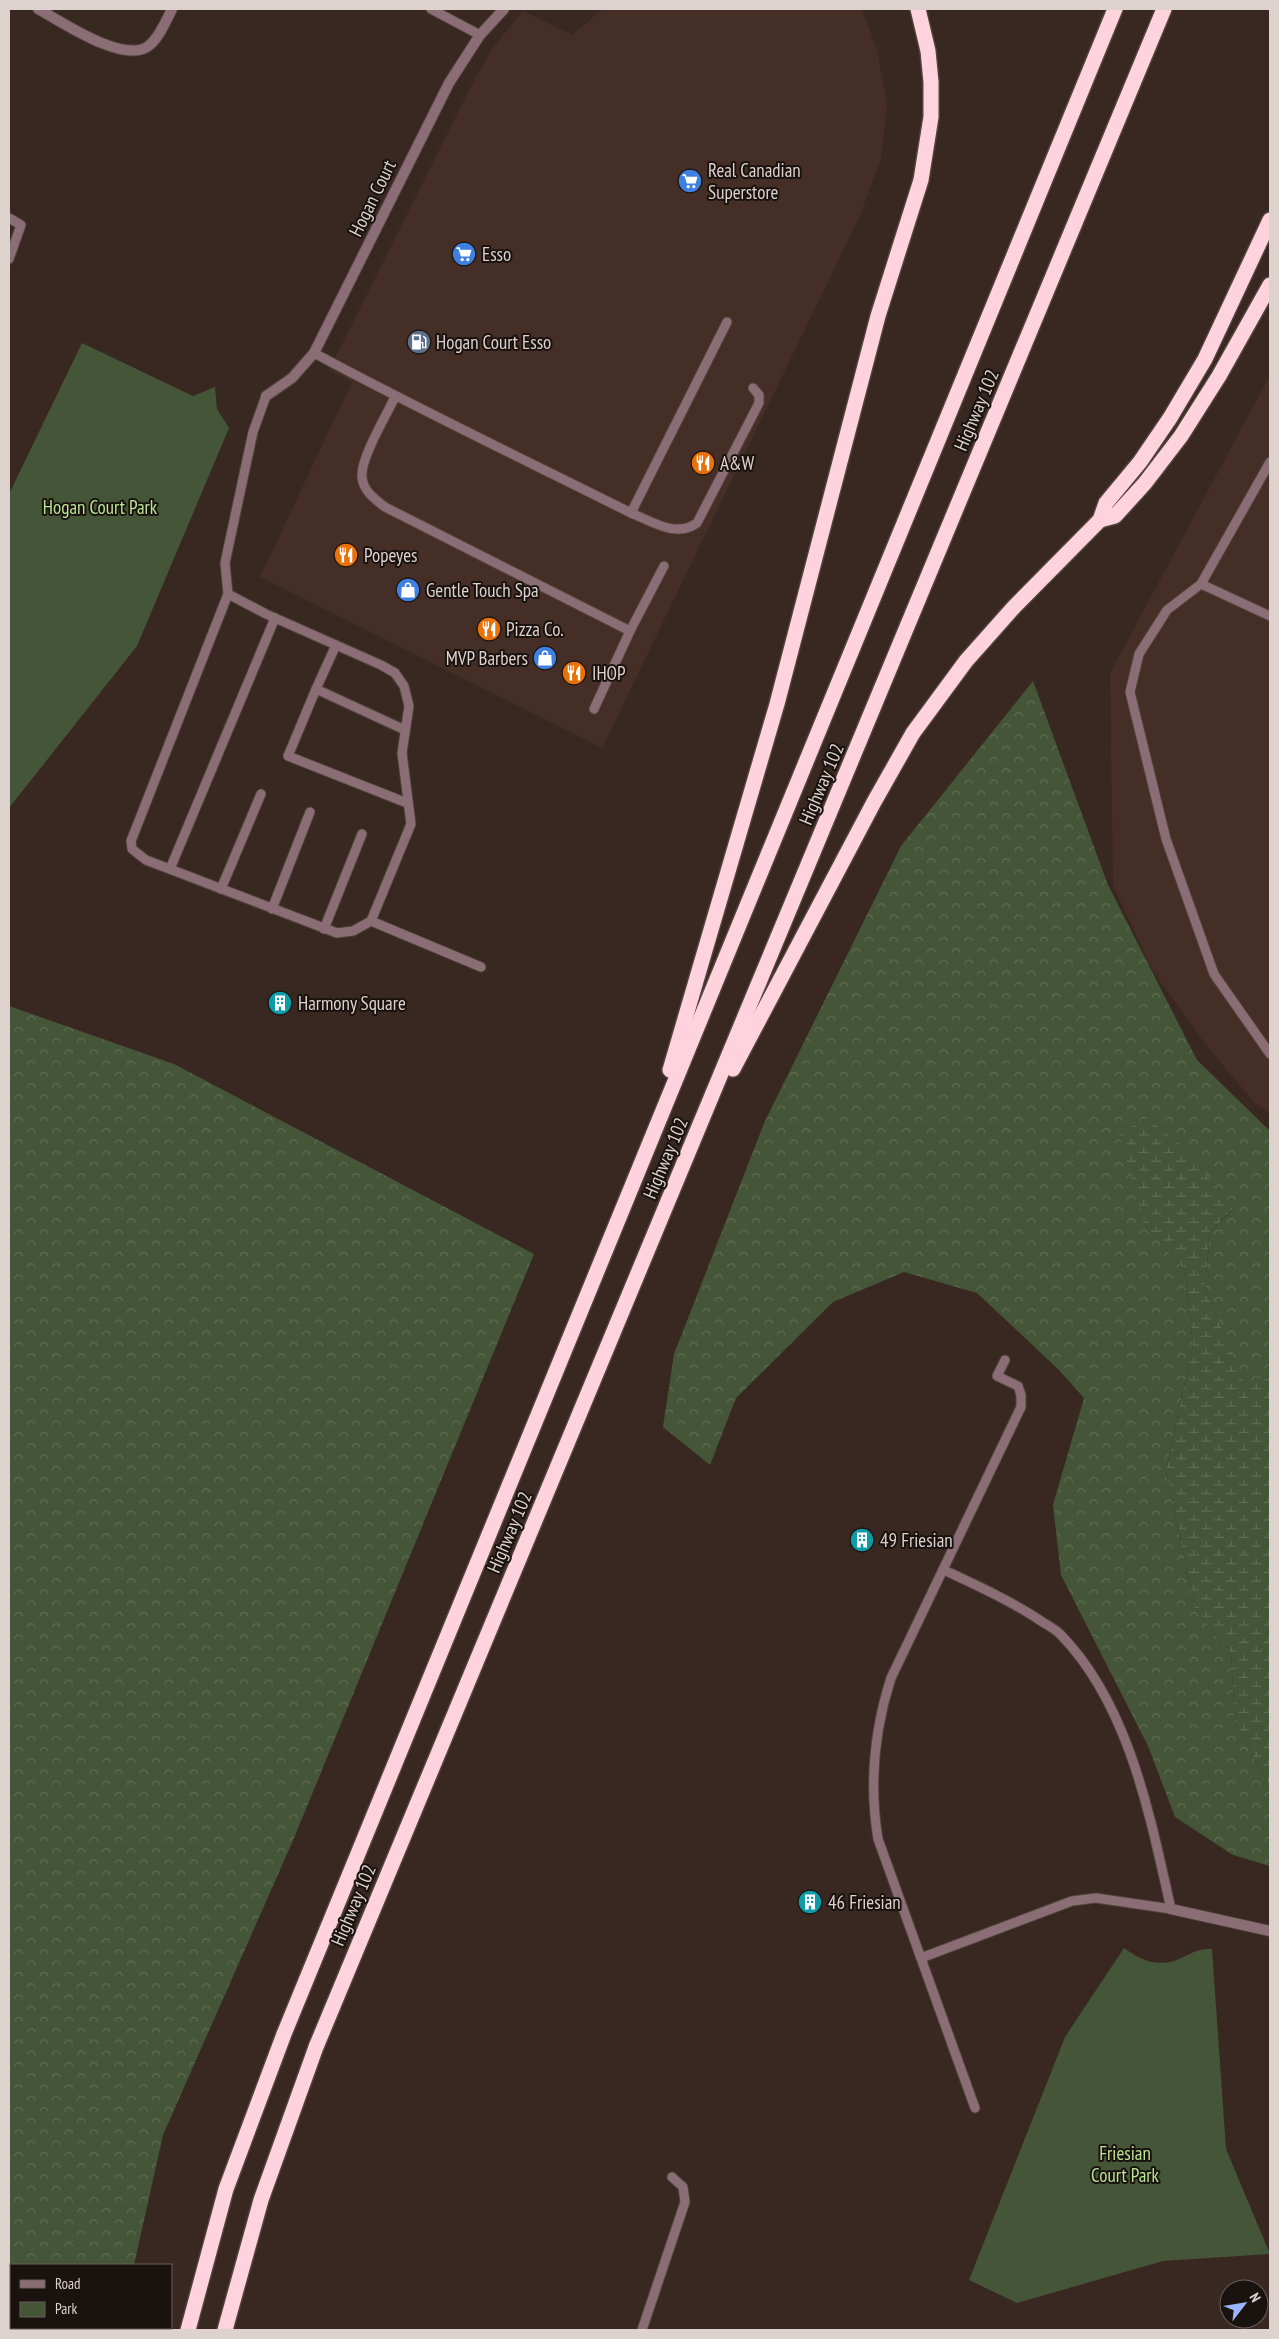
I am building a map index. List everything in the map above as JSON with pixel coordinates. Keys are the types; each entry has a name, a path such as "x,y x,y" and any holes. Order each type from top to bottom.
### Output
{"highway":[{"path":"650,1140 777,704 878,316 921,180 931,117 931,82 928,51 918,9"},
{"name":"Highway 102","path":"188,2330 226,2189 284,2034 1115,9"},
{"name":"Highway 102","path":"225,2330 261,2200 316,2046 1164,9"},
{"path":"687,1157 874,802 914,733 972,654 1020,600 1100,520 1106,503 1140,462 1205,359 1270,220"},
{"path":"1100,520 1115,516 1145,483 1181,436 1219,376 1270,285"}],"street":[{"path":"38,9 113,48 130,52 147,47 159,33 172,9"},
{"name":"Hogan Court","path":"266,396 292,378 314,353 449,83 480,35 504,9"},
{"path":"1171,1908 1270,1930"}],"lane":[{"path":"431,9 480,35"},
{"path":"9,218 21,225 9,259"},
{"path":"631,513 727,322"},
{"path":"314,353 395,397 492,443 631,513 675,530 688,530 697,523 759,403 759,395 753,388"},
{"path":"228,594 275,618 381,665 395,673 404,686 410,706 402,753 411,824 372,921 353,932 337,934 138,856 132,849 132,841 228,594 225,563 253,432 266,396"},
{"path":"395,397 364,461 362,477 368,493 385,507 630,631"},
{"path":"1270,462 1200,584 1167,610 1139,654 1130,692 1166,839 1214,974 1270,1054"},
{"path":"594,709 630,631 664,566"},
{"path":"1200,584 1270,616"},
{"path":"170,869 275,618"},
{"path":"336,645 288,756 407,803"},
{"path":"316,688 405,730"},
{"path":"220,889 261,794"},
{"path":"272,909 310,812"},
{"path":"324,929 362,834"},
{"path":"372,921 481,967"},
{"path":"975,2108 878,1839 873,1810 874,1763 880,1713 891,1678 1021,1407 1021,1394 1018,1386 997,1376 1005,1360"},
{"path":"921,1958 1072,1901 1096,1898 1171,1908 1145,1794 1111,1708 1085,1664 1059,1633 1026,1611 944,1570"},
{"path":"642,2330 685,2202 683,2187 672,2177"}],"shaded area":[{"path":"603,9 862,9 877,50 887,103 881,159 859,218 602,748 260,577 352,382 329,370 472,84 494,46 523,11 572,35"},
{"path":"1270,375 1270,1113 1255,1103 1206,1045 1152,970 1113,885 1110,673"}],"green space":[{"name":"Hogan Court Park","path":"82,343 193,396 215,387 217,409 229,428 137,646 9,808 9,494"},
{"path":"1033,681 1108,885 1197,1060 1270,1131 1270,1377 1244,1383 1205,1288 1210,1232 1233,1210 1145,1225 1185,1270 1193,1345 1166,1470 1195,1609 1231,1653 1235,1722 1270,1787 1270,1866 1233,1855 1175,1817 1148,1746 1061,1575 1053,1505 1084,1398 1059,1370 977,1293 904,1272 833,1302 736,1398 710,1465 663,1427 674,1354 765,1121 901,846"},
{"path":"9,1006 174,1064 534,1254 294,1838 163,2135 134,2264 10,2264 10,2329 119,2330 9,2330"},
{"path":"1147,1118 1188,1150 1233,1209 1210,1232 1205,1288 1244,1382 1270,1377 1270,1787 1235,1722 1231,1653 1195,1609 1166,1470 1193,1345 1185,1270 1145,1225 1119,1134"},
{"name":"Friesian Court Park","path":"1124,1948 1136,1956 1157,1963 1171,1962 1198,1950 1212,1949 1226,2149 1270,2254 1163,2261 1017,2303 969,2280 1065,2037"}],"place":[{"name":"Real Canadian Superstore","path":"690,181"},
{"name":"Esso","path":"464,254"},
{"name":"Hogan Court Esso","path":"419,342"},
{"name":"A&W","path":"703,463"},
{"name":"Popeyes","path":"346,555"},
{"name":"Gentle Touch Spa","path":"408,590"},
{"name":"Pizza Co.","path":"489,629"},
{"name":"MVP Barbers","path":"545,658"},
{"name":"IHOP","path":"574,673"},
{"name":"Harmony Square","path":"280,1003"},
{"name":"49 Friesian","path":"862,1540"},
{"name":"46 Friesian","path":"810,1902"}]}
